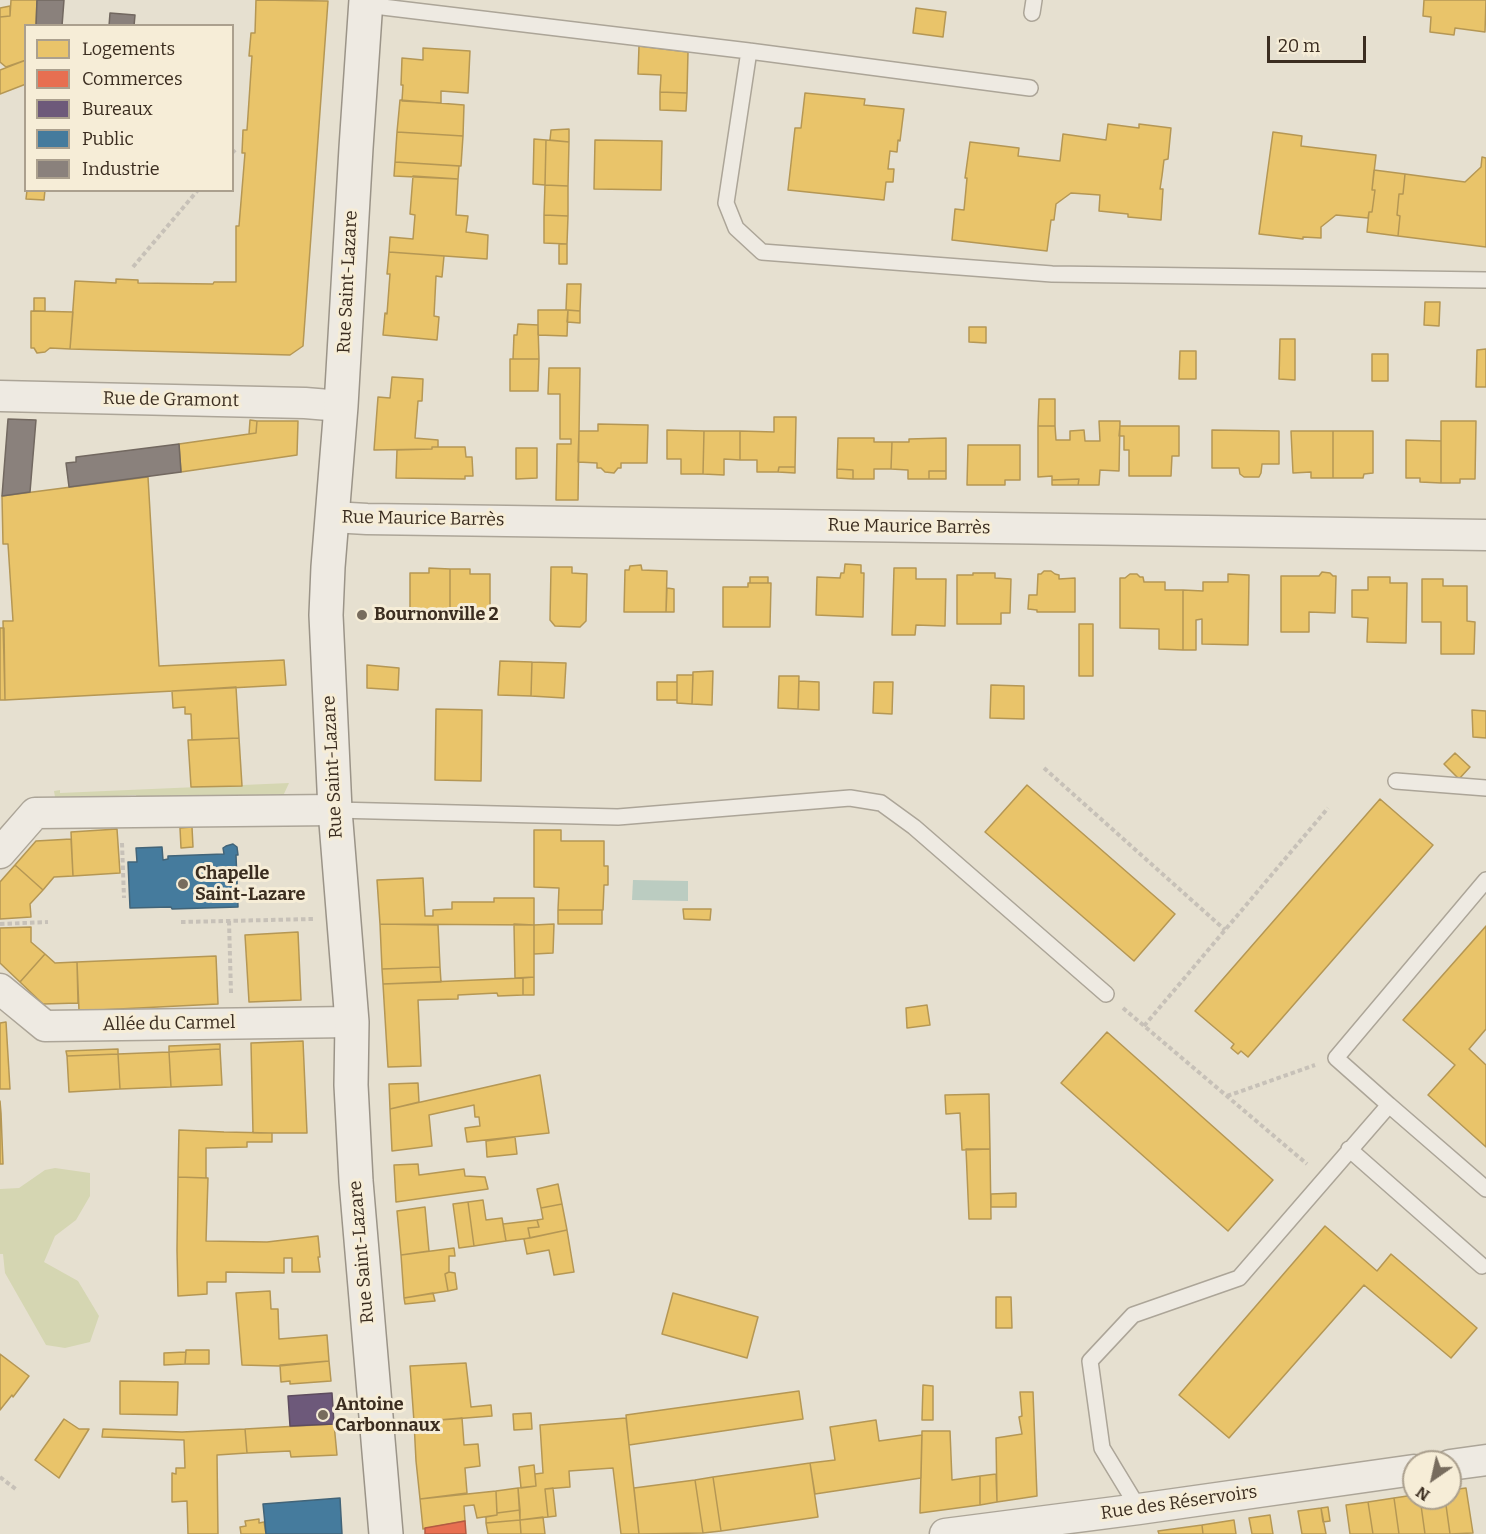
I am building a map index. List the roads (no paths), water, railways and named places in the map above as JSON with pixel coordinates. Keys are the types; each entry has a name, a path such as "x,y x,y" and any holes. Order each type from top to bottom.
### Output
{"main road":[{"name":"Rue Saint-Lazare","path":"366,2 326,615 335,810 352,1022 351,1085 356,1181 386,1534"}],"street":[{"name":"Rue de Gramont","path":"0,396 306,403 341,406"},
{"name":"Rue Maurice Barrès","path":"332,517 1486,535"},
{"path":"0,853 35,813 335,810"},
{"name":"Allée du Carmel","path":"0,989 45,1026 352,1022"},
{"path":"1462,1463 1486,1460"},
{"name":"Rue des Réservoirs","path":"945,1534 1402,1472"}],"lane":[{"path":"366,2 1030,88"},
{"path":"749,51 726,203 736,228 762,252 1052,274 1486,280"},
{"path":"1396,782 1486,788"},
{"path":"335,810 618,817 850,798 881,803 922,835 1106,994"},
{"path":"1486,880 1336,1058 1486,1190"},
{"path":"1139,1509 1102,1448 1090,1361 1133,1315 1239,1278 1389,1105"},
{"path":"1349,1149 1482,1266"}],"place":[{"name":"Bournonville 2","path":"362,615"},
{"name":"Chapelle Saint-Lazare","path":"183,884"},
{"name":"Antoine Carbonnaux","path":"323,1415"}]}
